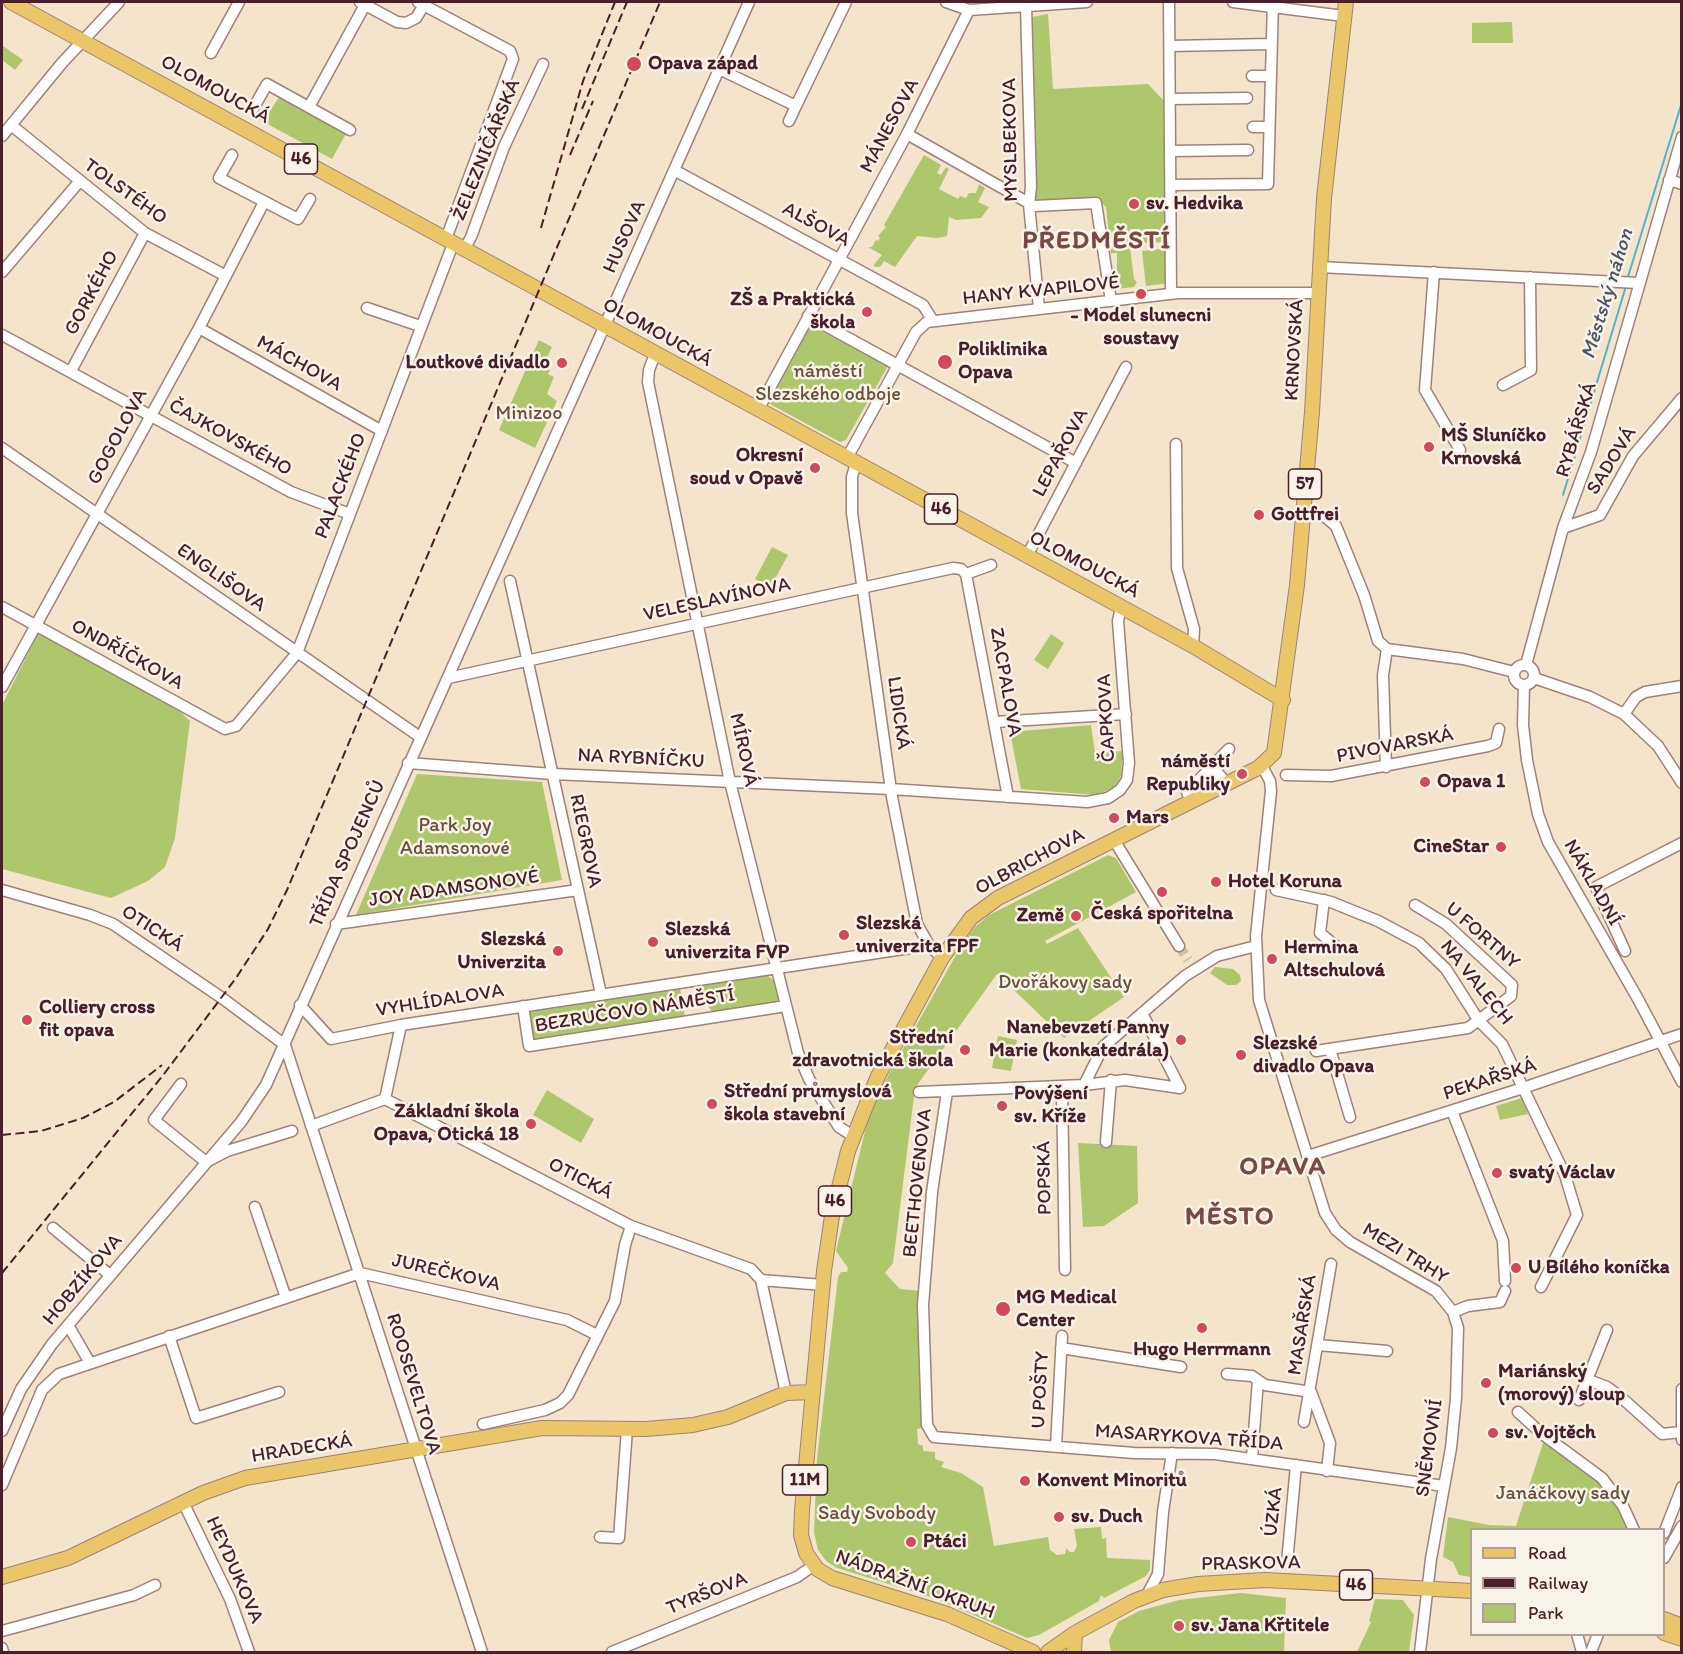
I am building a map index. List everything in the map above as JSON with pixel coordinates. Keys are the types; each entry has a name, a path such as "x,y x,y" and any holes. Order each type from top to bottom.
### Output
{"main road":[{"name":"OLOMOUCKÁ","path":"11,2 85,40 655,354 1193,646 1283,700"},
{"name":"KRNOVSKÁ","path":"1283,700 1312,412 1319,267 1345,9"},
{"path":"1262,766 1275,748 1283,700"},
{"name":"OLBRICHOVA","path":"823,1278 835,1197 853,1137 888,1056 942,958 962,928 989,904 1262,766"},
{"name":"11M","path":"813,1392 823,1278"},
{"name":"HRADECKÁ","path":"2,1577 68,1558 183,1502 245,1478 542,1428 659,1429 712,1421 786,1393 813,1392"},
{"name":"NÁDRAŽNÍ OKRUH","path":"813,1392 801,1535 806,1553 814,1565 832,1578 947,1614 1033,1653"},
{"name":"PRASKOVA","path":"1048,1653 1075,1633 1147,1595 1198,1584 1243,1580 1470,1591"},
{"path":"1665,1620 1680,1626"},
{"path":"1074,1653 1075,1633"},
{"path":"1665,1633 1682,1639"}],"street":[{"path":"2,136 62,63 119,2"},
{"path":"211,53 239,2"},
{"name":"HUSOVA","path":"448,678 749,2"},
{"path":"789,121 846,2"},
{"path":"946,2 969,10 1087,2"},
{"path":"1169,2 1171,294"},
{"path":"1233,2 1345,9"},
{"path":"309,107 362,3 397,22 405,23 416,18 421,3 510,51 513,58 454,244"},
{"path":"1171,185 1268,184 1269,76 1273,4"},
{"name":"MYSLBEKOVA","path":"1026,6 1031,187 1029,204 1039,309"},
{"name":"MÁNESOVA","path":"840,258 907,134 969,10"},
{"path":"1170,46 1270,44"},
{"name":"ŽELEZNIČÁŘSKÁ","path":"454,244 471,237 504,147 543,64"},
{"path":"719,69 796,106"},
{"path":"1252,76 1269,76"},
{"path":"253,109 267,84 350,130"},
{"path":"1171,99 1269,97"},
{"name":"TOLSTÉHO","path":"10,125 145,233 226,276"},
{"path":"1253,127 1269,127"},
{"path":"907,134 1037,207 1096,203 1112,301"},
{"name":"RYBÁŘSKÁ","path":"1526,665 1563,528 1591,452 1630,283 1669,180 1682,137"},
{"path":"1171,151 1268,150"},
{"path":"232,155 219,178 298,219 310,200"},
{"name":"ALŠOVA","path":"674,170 923,305 933,321"},
{"path":"1669,180 1682,184"},
{"path":"2,272 79,182"},
{"name":"GOGOLOVA","path":"2,687 199,328 264,202"},
{"name":"GORKÉHO","path":"71,371 145,233"},
{"name":"PALACKÉHO","path":"236,726 297,653 420,326 454,244"},
{"path":"758,410 840,258"},
{"path":"1319,267 1630,283"},
{"path":"1434,272 1425,390 1460,450"},
{"path":"1503,385 1531,370 1530,277"},
{"name":"HANY KVAPILOVÉ","path":"933,321 1171,294 1317,293"},
{"path":"367,308 420,326"},
{"path":"808,316 1076,463"},
{"path":"851,460 920,327 933,321"},
{"name":"MÁCHOVA","path":"199,328 382,430"},
{"name":"ČAJKOVSKÉHO","path":"2,334 291,492 350,514"},
{"name":"MÍROVÁ","path":"655,354 649,370 648,382 730,782 786,1006 804,1070 838,1127 853,1137"},
{"name":"LEPAŘOVA","path":"1027,556 1126,367"},
{"name":"SADOVÁ","path":"1563,528 1600,515 1633,456 1682,398"},
{"path":"1176,444 1177,568 1194,629 1193,646"},
{"name":"ENGLIŠOVA","path":"2,448 420,737"},
{"name":"LIDICKÁ","path":"851,460 852,513 891,789 917,924 929,945 942,958"},
{"path":"1303,512 1324,516 1336,526 1364,595 1378,642 1387,649 1454,657 1514,672"},
{"name":"VELESLAVÍNOVA","path":"448,678 956,567 966,573 992,564"},
{"name":"ZACPALOVA","path":"966,573 1008,797"},
{"name":"RIEGROVA","path":"510,581 601,994"},
{"name":"ONDŘÍČKOVA","path":"2,607 225,729 236,726"},
{"name":"ČAPKOVA","path":"1087,802 1108,798 1120,790 1127,780 1130,763 1118,621 1121,607"},
{"path":"1386,767 1383,675 1387,649"},
{"path":"1526,665 1533,670 1534,678 1524,685 1515,680 1514,672 1518,667 1526,665"},
{"name":"TŘÍDA SPOJENCŮ","path":"285,1045 300,1005 448,678"},
{"path":"1534,678 1590,697 1624,714 1658,746 1682,783"},
{"name":"NÁKLADNÍ","path":"1524,685 1523,725 1527,760 1538,814 1548,842 1682,1083"},
{"path":"1624,714 1636,697 1645,692 1682,686"},
{"path":"995,722 1126,714"},
{"name":"PIVOVARSKÁ","path":"1286,775 1331,776 1488,746 1496,743 1499,729"},
{"path":"1190,801 1187,792 1230,749"},
{"name":"NA RYBNÍČKU","path":"408,764 552,774 891,789 1087,802"},
{"path":"1212,766 1227,784"},
{"path":"1262,766 1270,781 1271,791 1256,946 1256,974 1265,1024 1308,1156"},
{"path":"1114,840 1179,946"},
{"path":"1625,951 1596,887 1682,843"},
{"name":"OTICKÁ","path":"2,890 90,915 113,924 212,991 285,1045"},
{"name":"JOY ADAMSONOVÉ","path":"336,924 578,890"},
{"name":"NA VALECH","path":"1276,890 1324,900 1378,921 1419,943 1446,969 1479,1021 1502,1044 1565,1175 1577,1215 1541,1287"},
{"path":"1324,900 1320,933 1337,947"},
{"name":"U FORTNY","path":"1415,905 1446,924 1512,985 1512,996 1479,1021"},
{"path":"1084,1085 1103,1047 1191,965 1256,946"},
{"name":"BEZRUČOVO NÁMĚSTÍ","path":"601,994 910,948"},
{"name":"VYHLÍDALOVA","path":"300,1005 331,1039 401,1025 601,994"},
{"name":"BEZRUČOVO NÁMĚSTÍ","path":"523,1006 529,1046 786,1006"},
{"path":"919,1092 1084,1085 1111,1080 1180,1088 1142,1013"},
{"path":"1316,1052 1451,1032 1468,1028 1479,1021"},
{"path":"285,1045 311,1126 385,1099 401,1025"},
{"name":"PEKAŘSKÁ","path":"1308,1156 1661,1043 1682,1034"},
{"name":"HOBZÍKOVA","path":"2,1431 21,1389 39,1362 256,1102 285,1045"},
{"path":"1330,1049 1350,1117"},
{"path":"1106,1142 1111,1080"},
{"path":"181,1084 154,1120 206,1162"},
{"name":"POPSKÁ","path":"1062,1086 1065,1270"},
{"name":"BEETHOVENOVA","path":"931,1434 927,1425 922,1305 932,1192 947,1092"},
{"name":"OTICKÁ","path":"385,1099 631,1226 751,1269 761,1280"},
{"path":"1452,1111 1503,1241 1505,1286 1500,1302 1468,1306 1453,1312"},
{"name":"ROOSEVELTOVA","path":"311,1126 482,1653"},
{"name":"HOBZÍKOVA","path":"206,1162 227,1151 292,1131"},
{"name":"MEZI TRHY","path":"1308,1156 1325,1212 1336,1230 1350,1242 1427,1285 1442,1297 1453,1312"},
{"path":"255,1207 286,1298"},
{"path":"483,1424 545,1410 563,1401 568,1395 615,1300 625,1245 631,1226"},
{"path":"54,1228 110,1275"},
{"name":"MASAŘSKÁ","path":"1304,1422 1311,1392 1331,1264"},
{"path":"2,1485 42,1390 54,1377 168,1336 360,1273"},
{"name":"JUREČKOVA","path":"360,1273 567,1320 597,1335"},
{"path":"786,1393 761,1280 823,1278"},
{"name":"SNĚMOVNÍ","path":"1420,1653 1427,1588 1448,1470 1456,1386 1458,1328 1453,1312"},
{"path":"68,1326 90,1363"},
{"path":"1579,1400 1607,1330"},
{"path":"168,1336 196,1418 279,1392"},
{"name":"U POŠTY","path":"1056,1446 1062,1336"},
{"path":"1318,1345 1387,1352"},
{"path":"1061,1348 1181,1367"},
{"path":"39,1362 54,1377"},
{"name":"MASAŘSKÁ","path":"1227,1374 1252,1376 1265,1385 1311,1392"},
{"path":"1586,1379 1607,1387 1662,1434 1681,1432"},
{"path":"1252,1458 1258,1380"},
{"path":"1682,1389 1682,1440"},
{"name":"MASAŘSKÁ","path":"1311,1392 1330,1443 1328,1471"},
{"path":"1518,1412 1541,1433 1602,1478 1623,1506 1633,1528"},
{"path":"600,1537 619,1538 627,1429"},
{"name":"MASARYKOVA TŘÍDA","path":"931,1434 939,1439 1252,1458 1328,1471 1444,1486"},
{"path":"1147,1595 1158,1574 1163,1512 1173,1453"},
{"name":"ÚZKÁ","path":"1287,1563 1296,1465"},
{"path":"1665,1530 1682,1487"},
{"name":"HEYDUKOVA","path":"183,1502 230,1599 249,1653"},
{"path":"1665,1556 1682,1526"},
{"name":"TYRŠOVA","path":"612,1653 797,1577 814,1565"},
{"path":"2,1631 124,1598 155,1585"},
{"path":"1665,1613 1680,1626"},
{"path":"1577,1636 1582,1653"},
{"path":"1592,1653 1598,1636"},
{"path":"2,1648 3,1653"}],"green space":[{"path":"1048,14 1053,89 1148,84 1165,102 1166,242 1141,243 1140,229 1130,229 1130,243 1110,243 1106,207 1097,198 1035,203 1032,17"},
{"path":"1512,22 1513,43 1472,43 1472,23"},
{"path":"3,46 23,60 15,70 2,60"},
{"path":"281,94 348,130 332,159 249,114 250,110 260,115 268,114"},
{"path":"924,155 941,165 937,173 941,175 946,167 949,169 939,189 958,199 960,196 966,198 969,193 976,193 979,184 985,188 978,202 989,207 981,218 956,220 949,217 947,236 937,238 917,236 895,267 884,261 880,267 873,266 882,255 868,247 872,247 880,238 878,236 886,227 884,225"},
{"path":"1110,248 1130,248 1134,279 1137,282 1134,287 1115,289 1114,284 1120,281 1117,271 1117,253 1111,253"},
{"path":"1166,248 1170,283 1146,286 1142,251"},
{"name":"náměstí Slezského odboje","path":"810,325 888,366 846,440 840,442 768,403"},
{"name":"Minizoo","path":"539,340 552,347 543,366 550,370 548,374 554,377 547,394 557,401 535,448 499,430"},
{"path":"772,547 788,555 770,588 755,579"},
{"path":"38,634 174,706 190,721 175,838 165,867 148,881 111,898 2,869 2,705"},
{"path":"1051,634 1064,643 1048,669 1034,660"},
{"path":"1091,725 1095,753 1123,751 1121,776 1114,788 1095,795 1021,789 1010,732"},
{"name":"Park Joy Adamsonové","path":"417,774 542,782 562,880 356,915"},
{"path":"1108,855 1116,858 1136,892 1045,941 1047,944 1078,928 1124,997 1064,1038 997,974 915,1088 893,1263 885,1273 900,1289 920,1291 922,1428 917,1429 918,1444 923,1446 923,1451 935,1452 935,1459 944,1462 941,1467 961,1473 983,1487 994,1546 1048,1537 1050,1550 1057,1555 1065,1554 1066,1548 1074,1552 1077,1546 1074,1529 1101,1527 1102,1539 1106,1538 1107,1558 1150,1560 1150,1570 1146,1576 1104,1598 1101,1595 1099,1601 1039,1635 1027,1638 934,1598 837,1568 827,1562 818,1550 814,1532 817,1459 838,1277 841,1272 847,1272 848,1268 836,1251 866,1127 881,1088 961,946 975,927 989,915"},
{"path":"1215,967 1233,969 1240,975 1241,981 1236,985 1227,985 1210,973"},
{"path":"767,975 774,981 779,1003 713,1013 693,986"},
{"path":"680,988 685,1017 534,1041 530,1012"},
{"path":"998,1036 1017,1040 1011,1071 992,1068"},
{"path":"547,1090 594,1119 581,1143 533,1115"},
{"path":"1522,1098 1528,1114 1500,1120 1496,1106"},
{"path":"1078,1143 1137,1146 1138,1203 1104,1226 1083,1227"},
{"name":"Janáčkovy sady","path":"1544,1440 1583,1466 1602,1485 1618,1507 1627,1526 1626,1528 1470,1528 1470,1577 1459,1575 1453,1562 1443,1557 1448,1517 1489,1525 1516,1526"},
{"path":"1241,1593 1286,1598 1284,1652 1111,1652 1109,1640 1118,1622 1139,1611 1179,1600"},
{"path":"1375,1599 1403,1600 1414,1615 1409,1652 1357,1652 1371,1622 1369,1621"}],"waterway":[{"name":"Městský náhon","path":"1627,280 1682,102"},
{"name":"Městský náhon","path":"1563,495 1626,286"}],"tunnel":[{"path":"1179,946 1188,960"}],"railway":[{"path":"541,228 583,81 615,2"},
{"path":"582,109 627,2"},
{"path":"2,1273 164,1074 236,978 268,929 287,890 660,2"},
{"path":"570,155 593,101"},
{"path":"2,1135 41,1131 83,1118 114,1102 162,1065"}],"place":[{"name":"Opava západ","path":"634,64"},
{"name":"sv. Hedvika","path":"1134,204"},
{"name":"- Model slunecni soustavy","path":"1141,294"},
{"name":"ZŠ a Praktická škola","path":"867,312"},
{"name":"Poliklinika Opava","path":"945,362"},
{"name":"Loutkové divadlo","path":"562,363"},
{"name":"MŠ Sluníčko Krnovská","path":"1429,447"},
{"name":"Okresní soud v Opavě","path":"815,468"},
{"name":"Gottfrei","path":"1259,515"},
{"name":"náměstí Republiky","path":"1242,774"},
{"name":"Opava 1","path":"1425,782"},
{"name":"Mars","path":"1114,818"},
{"name":"CineStar","path":"1501,847"},
{"name":"Hotel Koruna","path":"1216,882"},
{"name":"Česká spořitelna","path":"1162,892"},
{"name":"Země","path":"1076,916"},
{"name":"Slezská univerzita FPF","path":"844,935"},
{"name":"Slezská univerzita FVP","path":"653,942"},
{"name":"Slezská Univerzita","path":"558,951"},
{"name":"Hermina Altschulová","path":"1272,959"},
{"name":"Colliery cross fit opava","path":"27,1020"},
{"name":"Nanebevzetí Panny Marie (konkatedrála)","path":"1181,1040"},
{"name":"Střední zdravotnická škola","path":"965,1050"},
{"name":"Slezské divadlo Opava","path":"1241,1055"},
{"name":"Střední průmyslová škola stavební","path":"712,1104"},
{"name":"Povýšení sv. Kříže","path":"1002,1106"},
{"name":"Základní škola Opava, Otická 18","path":"531,1124"},
{"name":"svatý Václav","path":"1497,1173"},
{"name":"U Bílého koníčka","path":"1516,1268"},
{"name":"MG Medical Center","path":"1003,1309"},
{"name":"Hugo Herrmann","path":"1202,1328"},
{"name":"Mariánský (morový) sloup","path":"1486,1383"},
{"name":"sv. Vojtěch","path":"1493,1433"},
{"name":"Konvent Minoritů","path":"1025,1481"},
{"name":"sv. Duch","path":"1059,1517"},
{"name":"Ptáci","path":"911,1542"},
{"name":"sv. Jana Křtitele","path":"1179,1626"}],"district":[{"name":"PŘEDMĚSTÍ","path":"1097,241"},
{"name":"OPAVA","path":"1283,1167"},
{"name":"MĚSTO","path":"1230,1217"}],"park label":[{"name":"Dvořákovy sady","path":"1065,983"},
{"name":"Sady Svobody","path":"877,1514"}]}
